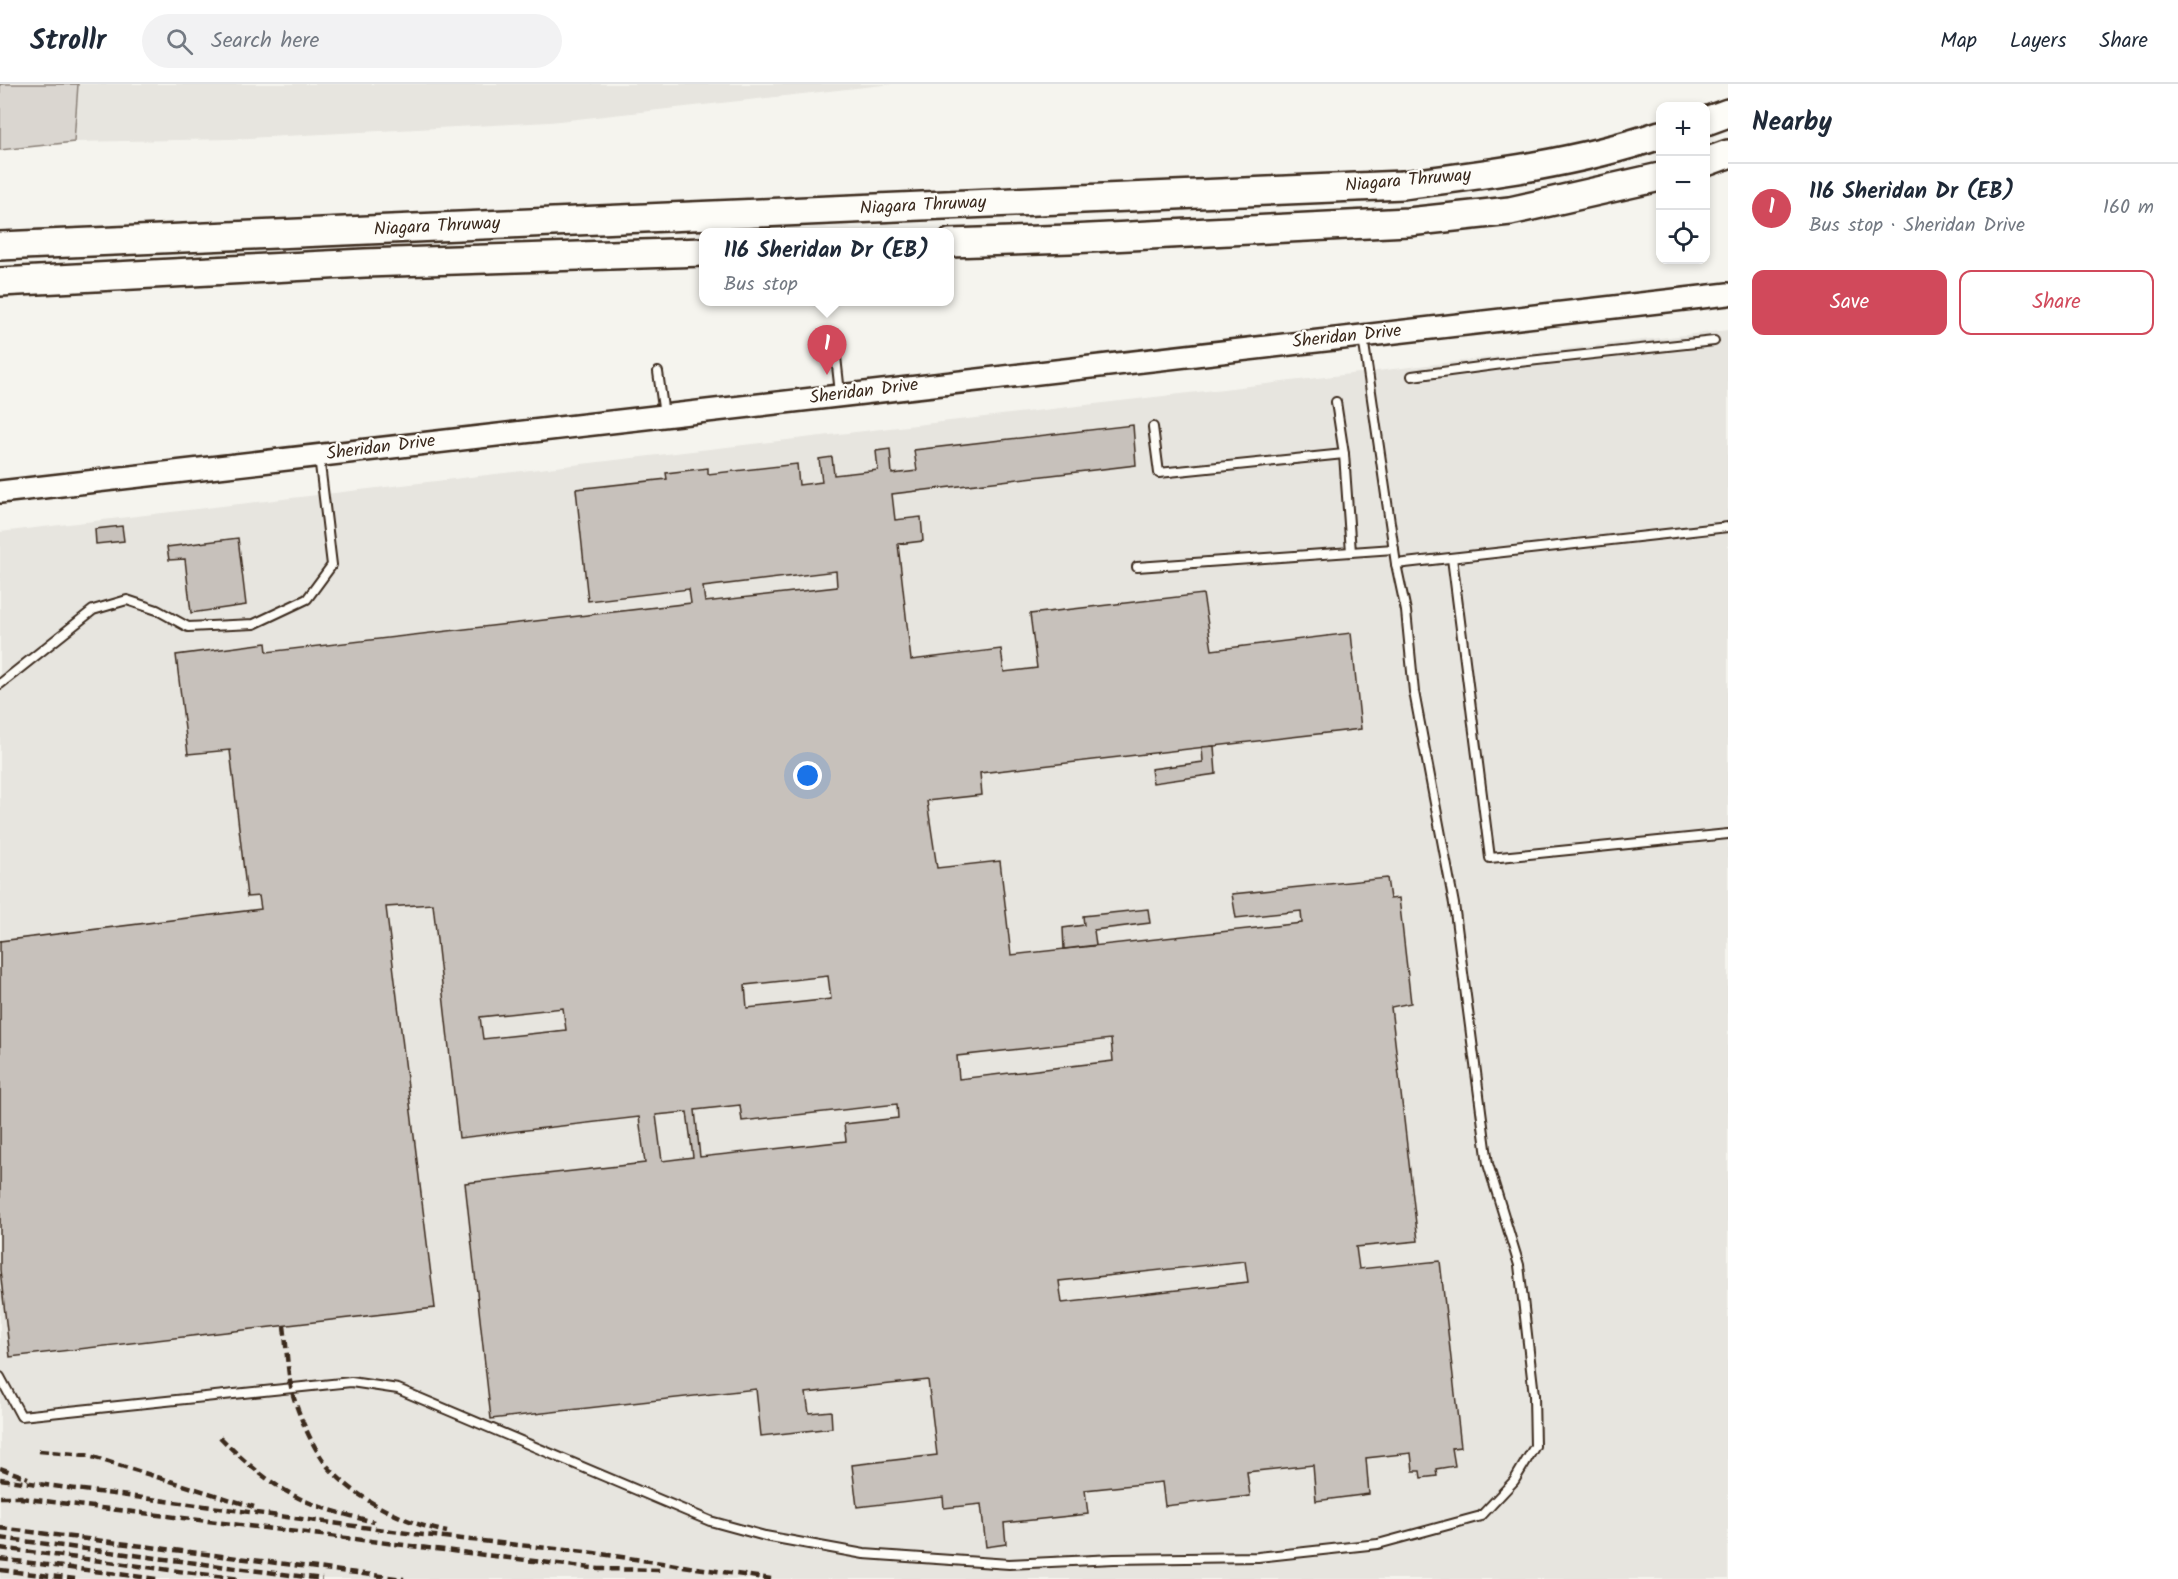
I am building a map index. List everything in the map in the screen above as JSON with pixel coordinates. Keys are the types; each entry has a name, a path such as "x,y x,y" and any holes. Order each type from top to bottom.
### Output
{"highway":[{"path":"1710,120 1728,113"},
{"name":"Niagara Thruway","path":"0,246 1402,185 1571,160 1656,136"},
{"path":"1710,161 1728,154"},
{"path":"954,243 1408,222 1510,211 1656,178"},
{"name":"Niagara Thruway","path":"0,282 365,263 699,252"}],"main road":[{"name":"Sheridan Drive","path":"0,492 1363,334 1728,294"}],"lane":[{"path":"0,1377 21,1416 351,1382 398,1389 710,1521 765,1536 864,1554 1009,1564 1114,1559 1258,1557 1378,1544 1480,1516 1515,1481 1535,1446 1534,1395 1519,1265 1488,1164 1454,904 1414,692 1406,611 1396,564 1363,334"},
{"path":"1412,376 1714,341"},
{"path":"836,357 840,395"},
{"path":"658,372 664,415"},
{"path":"1336,402 1344,454 1351,552"},
{"path":"1153,427 1159,473 1344,454"},
{"path":"0,684 93,610 127,600 157,610 188,627 254,624 307,600 332,565 319,455"},
{"path":"1396,564 1728,527"},
{"path":"1137,567 1394,549"},
{"path":"1452,558 1490,858 1728,834"}],"shaded area":[{"path":"0,84 78,84 74,142 0,150"},
{"path":"78,84 892,84 550,122 230,139 74,142"},
{"path":"1728,330 1728,1579 0,1579 0,532"}],"building":[{"path":"1133,425 1136,465 892,494 895,520 921,517 923,541 898,544 911,660 1001,649 1004,672 1037,668 1030,614 1203,594 1212,650 1351,633 1361,729 980,773 982,795 927,801 937,868 1000,861 1011,955 1302,923 1301,911 1236,918 1232,894 1387,878 1390,899 1399,898 1411,1003 1391,1007 1418,1241 1356,1247 1359,1269 1440,1261 1461,1447 1452,1448 1455,1466 1436,1469 1437,1476 1421,1478 1420,1471 1413,1471 1411,1453 1366,1458 1369,1494 1316,1501 1313,1465 1247,1472 1250,1496 1165,1506 1162,1482 1085,1490 1088,1514 1004,1523 1006,1544 986,1547 981,1504 944,1508 943,1497 857,1507 852,1465 937,1455 928,1380 806,1393 809,1413 831,1411 832,1428 761,1436 756,1389 491,1419 465,1183 645,1163 639,1117 459,1138 433,904 386,907 435,1308 10,1357 0,1270 0,941 261,909 259,896 247,897 230,750 188,754 176,655 266,643 267,652 691,603 689,589 588,601 576,489 667,479 666,473 708,468 708,474 797,464 799,485 822,482 819,459 832,457 834,475 878,470 876,451 890,449 892,474 917,471 914,450","holes":["836,571 837,587 705,602 703,587","828,976 831,999 747,1008 745,985","563,1008 566,1030 483,1039 480,1017","1111,1039 1113,1061 959,1079 957,1056","897,1104 898,1118 844,1124 846,1141 700,1157 695,1110 740,1105 742,1121","687,1112 693,1157 662,1161 656,1115","1245,1261 1248,1282 1062,1303 1059,1281"]},
{"path":"122,526 124,541 96,544 95,529"},
{"path":"238,538 246,605 191,613 185,559 169,560 167,547"},
{"path":"1214,746 1216,774 1153,783 1151,769 1203,762 1202,747"},
{"path":"1148,909 1150,923 1094,930 1096,945 1064,949 1063,928 1084,925 1083,916"}],"railway":[{"path":"284,1326 293,1395 308,1434 324,1462 342,1481 369,1501 399,1517 447,1532"},
{"path":"220,1437 252,1467 288,1492 322,1508 374,1522"},
{"path":"39,1451 86,1455 254,1507"},
{"path":"0,1468 28,1478"},
{"path":"0,1479 415,1534 594,1553 771,1579"},
{"path":"0,1497 27,1497"},
{"path":"20,1498 599,1569 661,1570"},
{"path":"0,1528 404,1579"},
{"path":"0,1538 322,1579"},
{"path":"0,1548 240,1579"},
{"path":"0,1559 157,1579"},
{"path":"0,1570 75,1579"}],"place":[{"name":"116 Sheridan Dr (EB)","path":"827,375"}]}
